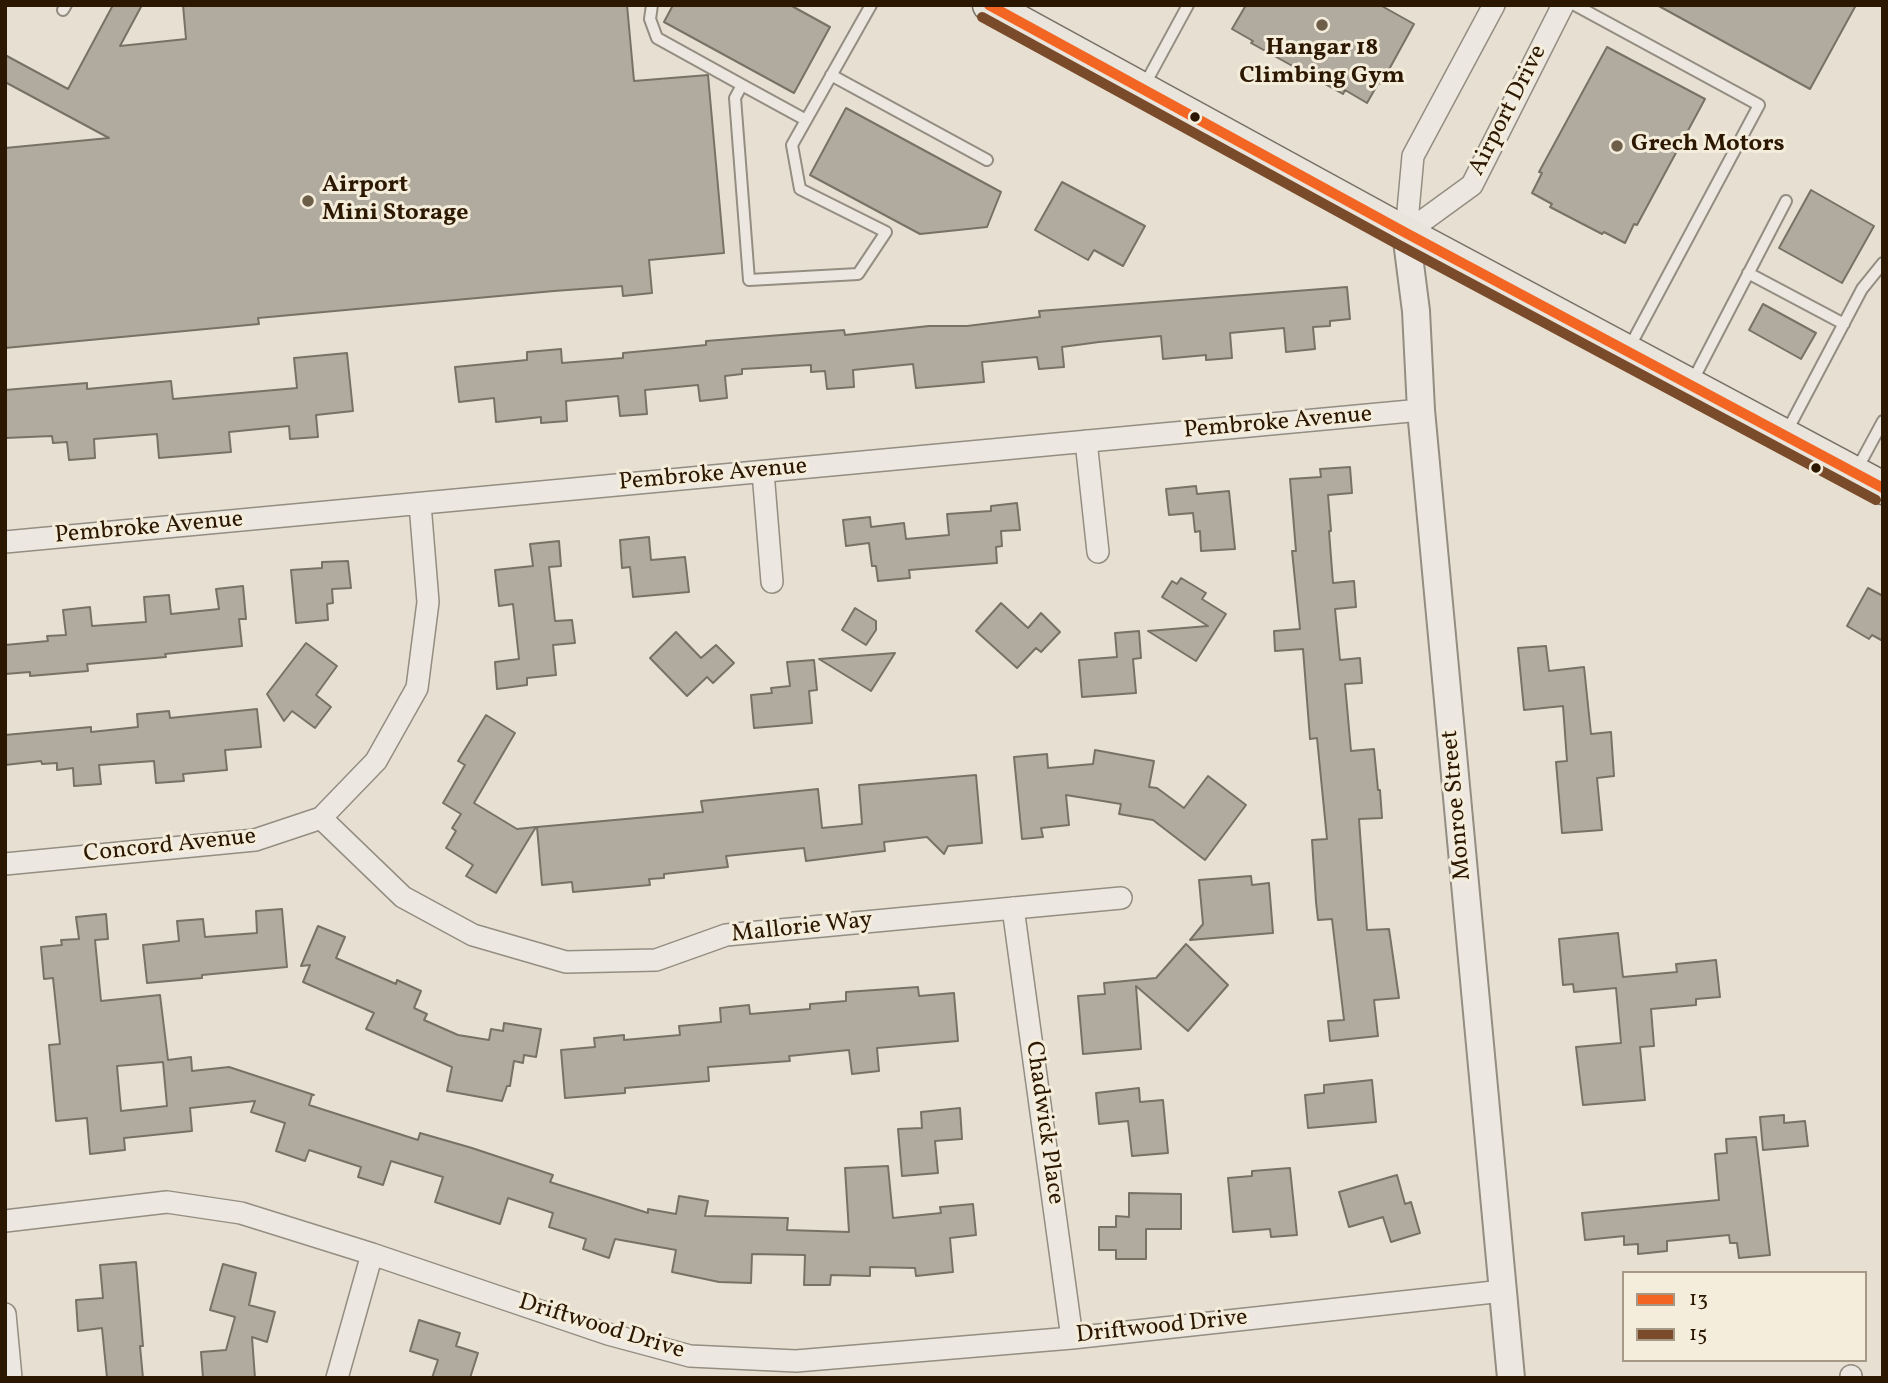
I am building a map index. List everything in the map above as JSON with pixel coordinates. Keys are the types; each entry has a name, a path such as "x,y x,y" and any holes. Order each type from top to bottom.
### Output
{"main road":[{"path":"989,5 1406,233 1883,488"}],"street":[{"path":"1406,233 1413,156 1494,5"},
{"name":"Airport Drive","path":"1406,233 1472,185 1563,5"},
{"name":"Monroe Street","path":"1406,233 1416,312 1421,410 1511,1378"},
{"name":"Pembroke Avenue","path":"5,542 1421,410"},
{"path":"1086,442 1098,552"},
{"path":"763,472 772,582"},
{"name":"Concord Avenue","path":"5,864 255,840 321,818 376,761 417,688 428,602 420,504"},
{"name":"Mallorie Way","path":"321,818 403,897 473,935 566,962 656,960 726,935 1121,898"},
{"name":"Chadwick Place","path":"1013,908 1072,1338"},
{"name":"Driftwood Drive","path":"5,1221 167,1202 241,1213 608,1334 690,1356 796,1361 1072,1338 1503,1291"},
{"path":"337,1378 372,1254"},
{"path":"5,1314 11,1378"}],"lane":[{"path":"652,5 650,19 657,38 806,120"},
{"path":"742,85 734,98 749,280 858,274 886,232 800,189 792,145 871,5"},
{"path":"1142,88 1188,5"},
{"path":"1575,5 1759,105 1628,351"},
{"path":"831,75 986,160"},
{"path":"1690,384 1786,201"},
{"path":"1784,435 1863,289 1883,263"},
{"path":"1748,273 1844,324"},
{"path":"1854,473 1883,421"}],"building":[{"path":"113,5 142,5 120,46 186,39 183,5 627,5 634,81 708,75 724,253 649,260 652,293 623,296 622,286 554,291 258,318 259,324 5,348 5,148 109,138 5,82 5,55 68,89"},
{"path":"673,5 790,5 830,27 794,93 664,22"},
{"path":"1246,5 1380,5 1414,24 1381,84 1379,82 1367,103 1345,90 1343,94 1251,43 1253,41 1232,29"},
{"path":"1657,5 1856,5 1810,89"},
{"path":"1607,47 1705,99 1625,243 1550,207 1552,204 1532,193 1542,173 1539,172"},
{"path":"846,108 1001,192 987,227 920,234 810,175"},
{"path":"1062,182 1145,226 1123,266 1094,250 1088,260 1035,230"},
{"path":"1811,190 1874,226 1842,283 1779,248"},
{"path":"1347,287 1350,319 1330,321 1330,326 1313,327 1315,349 1286,352 1284,328 1230,333 1232,358 1206,360 1206,355 1163,359 1161,336 1099,342 1062,347 1064,367 1039,369 1037,357 982,362 984,382 916,388 913,364 853,370 854,387 827,389 825,371 811,372 811,365 742,369 742,374 725,376 727,398 700,401 698,385 645,390 647,414 620,416 618,396 566,401 567,421 541,423 541,417 496,422 494,398 459,402 455,367 527,360 527,352 561,349 562,363 623,358 623,353 706,345 706,341 844,330 845,335 929,326 967,326 1040,317 1039,311"},
{"path":"1763,304 1816,333 1801,359 1749,330"},
{"path":"347,353 353,411 316,415 318,437 290,439 289,426 229,432 231,452 159,458 157,434 94,439 95,458 69,460 67,442 53,443 52,436 5,438 5,390 87,383 87,389 171,381 173,399 297,388 294,358"},
{"path":"1350,467 1352,493 1328,495 1329,531 1333,583 1354,581 1356,607 1335,609 1340,660 1360,658 1362,683 1345,684 1351,751 1374,749 1380,790 1382,818 1359,819 1367,930 1389,929 1399,998 1374,1000 1378,1036 1330,1041 1328,1021 1344,1020 1332,919 1318,920 1316,902 1312,840 1327,839 1317,738 1310,739 1303,649 1275,651 1274,631 1300,629 1292,551 1296,551 1290,479 1321,477 1320,469"},
{"path":"1196,486 1197,494 1229,491 1235,549 1201,551 1200,531 1195,532 1193,513 1169,515 1166,489"},
{"path":"1017,503 1020,530 1001,531 1002,546 996,547 997,563 909,570 910,578 878,581 876,566 872,566 869,543 846,546 843,520 870,517 871,527 904,523 906,539 949,535 947,514 991,511 991,506"},
{"path":"649,537 651,560 685,557 689,592 633,597 630,567 622,568 620,540"},
{"path":"559,541 561,566 549,567 555,621 572,620 575,643 553,645 556,675 527,678 527,685 497,689 495,662 519,659 513,604 499,606 495,570 533,566 530,544"},
{"path":"348,561 351,588 332,589 333,603 327,604 328,620 296,623 291,570 322,568 322,562"},
{"path":"1181,578 1206,593 1202,599 1226,614 1196,661 1148,631 1208,626 1162,597 1172,581 1177,584"},
{"path":"243,586 246,619 239,619 242,646 165,654 166,657 87,664 88,671 30,676 30,672 5,674 5,645 48,641 47,636 66,635 63,610 90,607 92,626 146,622 144,597 169,595 171,614 219,609 216,589"},
{"path":"1868,588 1883,596 1883,641 1872,635 1869,639 1847,626"},
{"path":"1001,603 1028,628 1041,613 1060,632 1041,652 1036,648 1017,668 976,631"},
{"path":"855,608 876,621 876,630 866,645 842,630"},
{"path":"1139,631 1141,658 1133,659 1136,693 1082,697 1079,660 1117,657 1115,633"},
{"path":"676,632 701,658 716,645 734,663 713,683 707,677 687,696 650,658"},
{"path":"306,643 337,666 316,695 331,707 315,728 292,711 284,721 267,694"},
{"path":"1546,646 1549,671 1584,667 1591,734 1611,732 1614,776 1597,778 1602,830 1562,833 1556,762 1567,761 1563,706 1524,710 1518,648"},
{"path":"895,653 871,691 819,659"},
{"path":"814,660 817,690 809,691 812,723 754,728 751,695 772,693 771,688 790,686 787,662"},
{"path":"257,709 261,747 225,750 227,770 183,774 184,781 156,783 154,761 99,765 101,784 74,786 73,768 57,770 57,763 42,764 41,761 5,765 5,735 91,727 91,732 138,727 137,714 169,711 170,718"},
{"path":"486,715 515,733 474,803 517,829 536,827 496,893 466,876 473,865 446,848 456,831 452,828 461,814 443,803 465,765 458,761"},
{"path":"1095,750 1154,761 1149,787 1157,788 1184,808 1208,776 1246,805 1205,860 1153,820 1119,814 1121,804 1066,795 1069,825 1041,828 1043,837 1022,839 1014,757 1047,754 1048,768 1093,764"},
{"path":"976,775 982,843 948,846 944,854 927,837 884,842 885,851 806,861 804,848 726,856 728,867 664,874 664,878 649,879 650,885 573,892 572,882 542,885 537,827 703,812 701,801 818,789 822,828 862,824 859,785"},
{"path":"1251,876 1252,885 1269,883 1273,933 1190,940 1203,924 1199,880"},
{"path":"282,909 287,967 147,983 143,945 179,941 177,921 203,919 205,937 257,933 256,911"},
{"path":"106,914 108,939 95,940 101,1001 160,995 168,1060 191,1057 192,1071 229,1067 314,1095 309,1105 418,1140 420,1133 472,1148 553,1175 550,1182 648,1213 648,1209 676,1214 679,1196 708,1201 705,1216 788,1218 787,1230 849,1232 845,1168 888,1166 893,1218 941,1213 940,1207 973,1204 976,1235 950,1238 953,1272 916,1276 915,1268 870,1267 870,1276 831,1275 830,1285 804,1285 805,1255 752,1254 751,1283 719,1282 672,1272 676,1250 615,1239 609,1258 583,1249 586,1239 549,1227 553,1213 508,1198 500,1224 435,1202 443,1177 391,1161 383,1185 358,1177 361,1167 309,1150 305,1161 276,1151 285,1123 251,1112 255,1101 190,1108 192,1131 124,1138 125,1150 90,1154 87,1118 56,1121 49,1045 60,1044 53,978 44,979 41,947 62,945 61,940 79,939 76,917","holes":["163,1062 167,1106 121,1111 117,1066"]},
{"path":"318,926 345,937 336,958 396,984 397,980 421,991 414,1008 427,1014 424,1020 458,1035 489,1040 491,1029 503,1031 504,1023 541,1029 536,1057 524,1055 523,1063 514,1061 510,1086 507,1086 502,1101 447,1091 452,1067 366,1029 374,1013 303,982 310,965 301,966"},
{"path":"1618,933 1623,977 1677,972 1676,964 1716,960 1720,997 1696,999 1696,1005 1651,1009 1654,1046 1640,1047 1645,1100 1583,1105 1576,1047 1621,1043 1616,988 1574,992 1573,984 1563,985 1559,939"},
{"path":"1186,944 1228,985 1188,1031 1136,986 1141,1049 1083,1054 1078,996 1105,994 1104,983 1156,978"},
{"path":"918,987 919,996 954,993 958,1041 877,1048 879,1071 852,1074 849,1050 789,1056 790,1061 708,1067 709,1081 625,1088 625,1093 565,1098 561,1050 595,1047 594,1038 624,1035 624,1040 680,1035 679,1026 721,1022 720,1008 749,1005 750,1014 810,1009 810,1004 846,1001 846,992"},
{"path":"1372,1080 1376,1122 1308,1128 1305,1095 1324,1093 1324,1085"},
{"path":"1139,1088 1140,1102 1163,1100 1168,1153 1132,1156 1128,1121 1099,1124 1096,1093"},
{"path":"960,1108 962,1139 935,1141 938,1173 902,1176 898,1129 922,1128 921,1112"},
{"path":"1784,1115 1784,1123 1805,1121 1808,1146 1763,1150 1760,1117"},
{"path":"1756,1137 1770,1255 1739,1258 1737,1243 1730,1243 1729,1235 1667,1241 1667,1251 1638,1254 1638,1244 1624,1245 1624,1236 1585,1240 1582,1213 1719,1200 1715,1154 1727,1153 1726,1139"},
{"path":"1290,1168 1297,1235 1271,1237 1270,1229 1233,1232 1228,1178 1252,1176 1252,1171"},
{"path":"1397,1175 1405,1204 1411,1202 1420,1233 1391,1242 1383,1217 1349,1227 1339,1192"},
{"path":"1129,1193 1181,1194 1181,1229 1146,1229 1146,1259 1116,1259 1116,1250 1099,1250 1099,1227 1116,1227 1116,1216 1129,1217"},
{"path":"136,1262 143,1378 107,1378 102,1328 78,1331 76,1300 103,1298 100,1265"},
{"path":"223,1264 256,1273 249,1305 275,1312 267,1342 252,1337 255,1378 203,1378 201,1352 226,1350 235,1317 210,1310"},
{"path":"419,1320 460,1333 456,1346 478,1353 470,1378 432,1378 438,1360 410,1351"}],"transit line":[{"name":"13","path":"989,5 1406,233 1883,488"},
{"name":"15","path":"982,17 1399,245 1876,500"}],"place":[{"name":"Hangar 18 Climbing Gym","path":"1322,25"},
{"name":"Grech Motors","path":"1617,146"},
{"name":"Airport Mini Storage","path":"308,201"}]}
